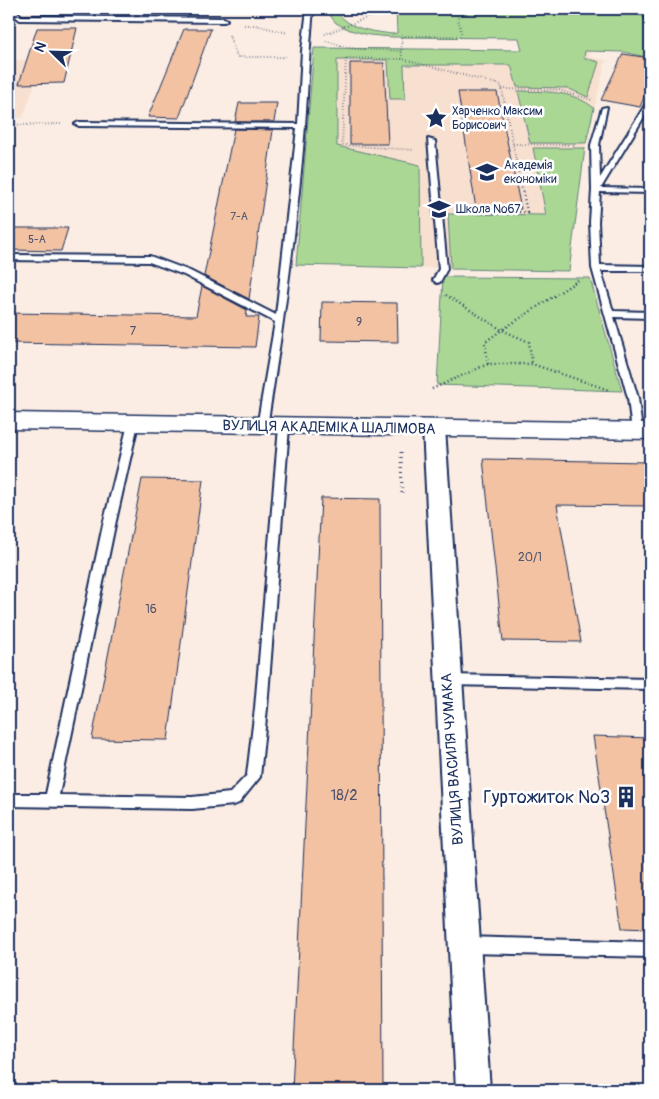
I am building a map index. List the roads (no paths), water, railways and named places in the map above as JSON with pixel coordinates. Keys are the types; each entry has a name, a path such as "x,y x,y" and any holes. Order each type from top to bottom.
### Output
{"street":[{"name":"ВУЛИЦЯ АКАДЕМІКА ШАЛІМОВА","path":"9,422 644,431"},
{"name":"ВУЛИЦЯ ВАСИЛЯ ЧУМАКА","path":"434,428 447,680 473,1090"}],"lane":[{"path":"10,9 20,18 224,22"},
{"path":"9,800 192,802 234,799 253,777 261,708 273,427 280,321 301,126 305,57 311,38 310,9"},
{"path":"645,9 650,22"},
{"path":"596,190 650,102"},
{"path":"605,108 595,145 596,190 594,222 596,268 644,431"},
{"path":"79,124 301,126"},
{"path":"432,141 443,268 437,280"},
{"path":"596,190 650,191"},
{"path":"9,256 150,259 187,274 280,321"},
{"path":"596,268 650,268"},
{"path":"609,314 650,315"},
{"path":"51,800 109,525 133,424"},
{"path":"447,680 650,684"},
{"path":"464,945 650,950"}],"place":[{"name":"Харченко Максим Борисович","path":"436,118"},
{"name":"Академія економіки","path":"487,172"},
{"name":"Школа №67","path":"439,209"},
{"name":"Гуртожиток №3","path":"626,797"}]}
